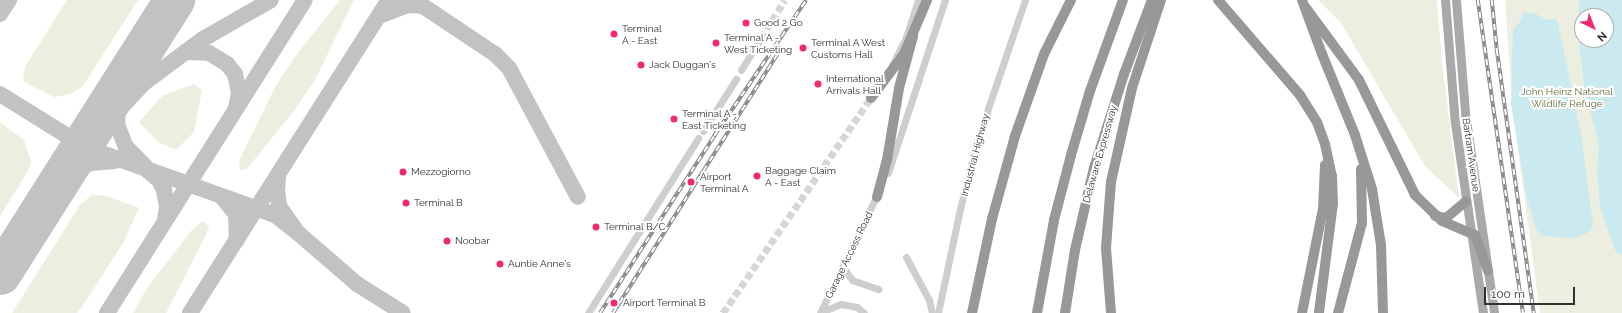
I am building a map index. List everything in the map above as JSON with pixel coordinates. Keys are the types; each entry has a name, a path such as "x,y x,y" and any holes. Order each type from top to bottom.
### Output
{"highway":[{"path":"877,197 887,160 899,88 913,36 927,0"},
{"path":"972,313 992,219 1015,136 1042,59 1071,0"},
{"path":"1037,313 1051,235 1071,155 1090,91 1123,0"},
{"name":"Delaware Expressway","path":"1065,313 1075,250 1094,168 1124,74 1152,0"},
{"path":"1111,313 1106,262 1109,192 1132,88 1161,0"},
{"path":"1218,0 1293,85 1314,116 1323,136 1331,167 1332,213 1319,313"},
{"path":"1301,0 1359,146 1374,203 1382,260 1383,313"},
{"path":"1301,0 1355,73 1412,191 1435,216 1453,227 1475,234 1488,271"},
{"path":"871,98 896,67 913,36"},
{"path":"1269,58 1309,116 1320,141 1325,164 1323,209 1302,313"},
{"path":"1338,313 1359,241 1364,204 1359,160 1343,106"},
{"path":"1435,216 1446,218 1466,201"}],"main road":[{"name":"Bartram Avenue","path":"1445,0 1449,70 1466,201 1483,313"},
{"name":"Bartram Avenue","path":"1456,0 1465,113 1494,313"}],"street":[{"path":"871,98 900,48 918,0"},
{"name":"Garage Access Road","path":"820,313 889,170 945,0"},
{"name":"Industrial Highway","path":"938,313 978,142 1025,0"},
{"path":"741,70 761,38"},
{"path":"703,131 736,79"},
{"path":"588,313 698,138"},
{"path":"906,257 929,300 932,313"},
{"path":"843,267 852,280 878,289"},
{"path":"820,313 841,304 857,307 864,313"}],"green space":[{"path":"67,0 138,0 83,86 71,94 54,97 24,82 23,73 26,65"},
{"path":"340,0 354,0 314,82 293,112 247,169 240,170 239,161 275,87 294,58"},
{"path":"1318,0 1437,0 1442,62 1459,198 1425,166 1341,23"},
{"name":"John Heinz National Wildlife Refuge","path":"1505,0 1622,0 1622,313 1540,313 1513,113"},
{"path":"194,84 202,90 194,132 176,150 158,142 139,122 162,96"},
{"path":"0,122 24,140 31,162 28,171 0,216"},
{"path":"92,195 104,195 139,208 123,243 86,301 77,313 12,313 80,205"},
{"path":"203,221 209,227 207,233 166,313 133,313 147,288 191,231"}],"water":[{"path":"1579,0 1622,0 1622,255 1617,253 1614,248 1600,207 1597,171 1599,143 1585,93 1580,48 1614,48 1614,8 1579,8"},
{"path":"1524,12 1535,13 1545,20 1556,18 1558,24 1581,134 1593,224 1591,230 1585,234 1573,238 1542,236 1536,229 1527,200 1511,104 1513,29 1520,22"}],"taxiway":[{"path":"0,14 9,0"},
{"path":"52,193 91,140 144,83 203,39 271,0"},
{"path":"107,313 305,0"},
{"path":"190,313 389,0"},
{"path":"414,0 495,54 509,68 578,197"},
{"path":"379,16 407,5 423,6"},
{"path":"185,52 209,53 227,64 235,74 239,93 236,108"},
{"path":"129,71 118,101 117,124 126,147 145,166"},
{"path":"0,94 85,147 275,215 298,233"},
{"path":"68,175 91,163 115,161"},
{"path":"148,171 159,180 164,190 167,207 165,219"},
{"path":"278,177 277,191 279,206 298,233 357,284 403,313"},
{"path":"222,197 236,214 237,240"}],"runway":[{"path":"0,274 174,0"}],"tunnel":[{"path":"761,38 785,0"},
{"path":"723,313 871,98"}],"railway":[{"path":"600,313 714,136 806,0"},
{"path":"1478,0 1523,313"},
{"path":"1492,0 1497,50 1534,313"},
{"path":"613,313 780,50"}],"place":[{"name":"Good 2 Go","path":"746,23"},
{"name":"Terminal A - East","path":"614,34"},
{"name":"Terminal A - West Ticketing","path":"716,43"},
{"name":"Terminal A West Customs Hall","path":"803,48"},
{"name":"Jack Duggan's","path":"641,65"},
{"name":"International Arrivals Hall","path":"818,84"},
{"name":"Terminal A - East Ticketing","path":"674,119"},
{"name":"Mezzogiorno","path":"403,172"},
{"name":"Baggage Claim A - East","path":"757,176"},
{"name":"Airport Terminal A","path":"691,182"},
{"name":"Terminal B","path":"406,203"},
{"name":"Terminal B/C","path":"596,227"},
{"name":"Noobar","path":"447,241"},
{"name":"Auntie Anne's","path":"500,264"},
{"name":"Airport Terminal B","path":"614,303"}]}
